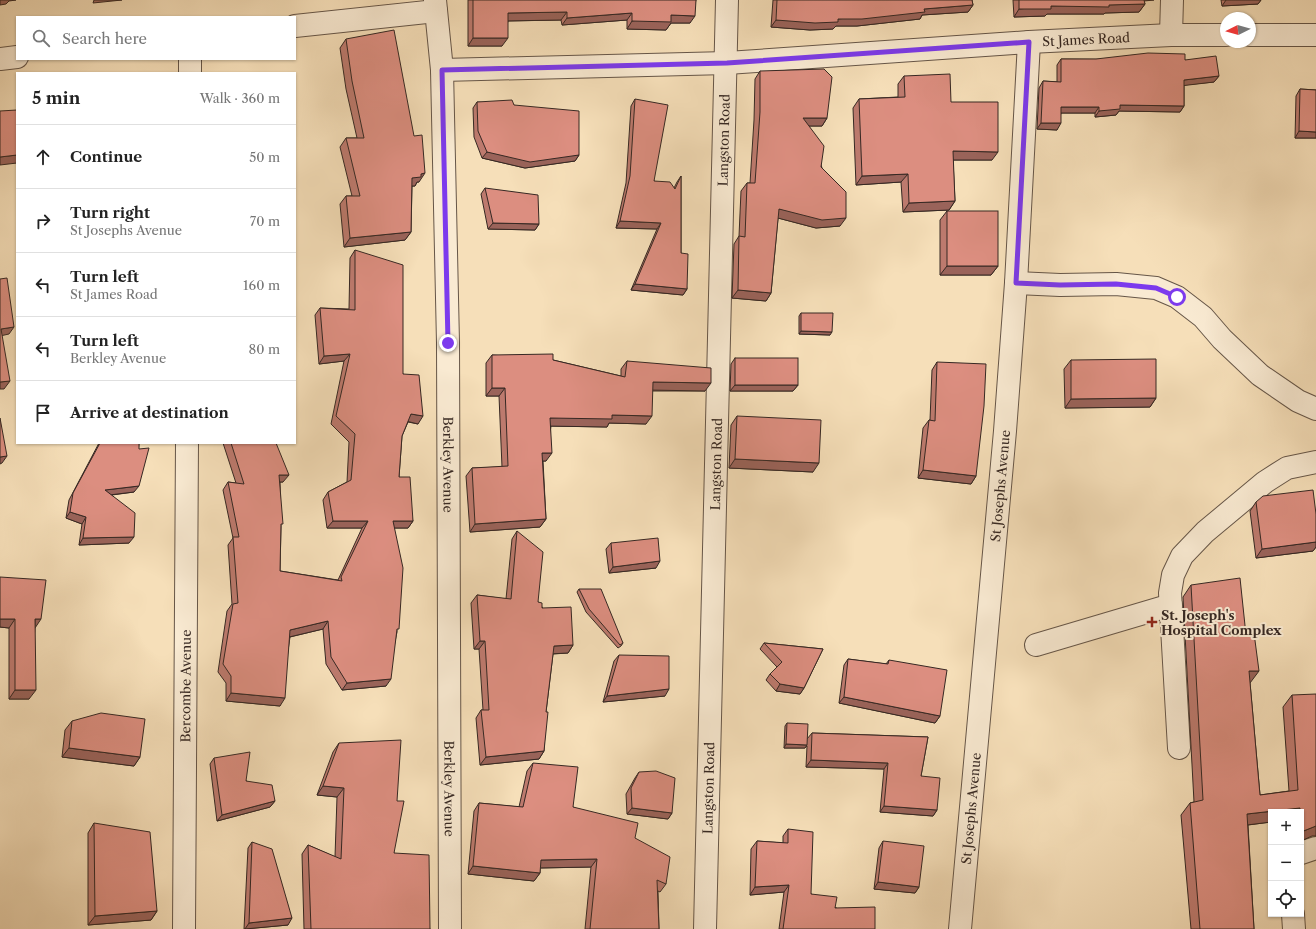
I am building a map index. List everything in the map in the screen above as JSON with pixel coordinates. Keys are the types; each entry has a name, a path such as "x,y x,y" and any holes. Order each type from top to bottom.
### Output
{"street":[{"name":"Langston Road","path":"705,929 727,63 727,0"},
{"path":"1171,35 1172,0"},
{"path":"296,26 436,5"},
{"name":"Berkley Avenue","path":"436,5 442,70 448,343 450,929"},
{"name":"St James Road","path":"442,70 727,63 1029,42 1171,35 1220,35"},
{"path":"1256,35 1316,35"},
{"name":"St Josephs Avenue","path":"960,929 1005,431 1016,283 1029,42"},
{"path":"0,59 16,57"},
{"path":"190,60 190,72"},
{"path":"1016,283 1060,285 1116,284 1156,288 1177,297 1203,317 1222,339 1260,376 1298,401 1316,409"},
{"name":"Bercombe Avenue","path":"184,929 187,444"},
{"path":"1180,748 1170,593 1173,575 1182,556 1205,532 1265,482 1287,468 1316,462"},
{"path":"1036,645 1171,605"},
{"path":"1304,852 1316,848"},
{"path":"1293,917 1294,929"}],"building":[{"path":"473,0 696,0 695,16 671,15 671,22 632,21 632,13 567,18 567,12 508,13 508,38 473,38"},
{"path":"777,0 972,0 973,5 924,9 925,12 862,19 838,19 838,22 815,23 776,20"},
{"path":"1019,0 1144,0 1145,4 1109,5 1109,7 1051,6 1051,9 1019,9"},
{"path":"394,30 414,136 422,135 425,173 421,174 421,177 412,178 411,232 350,238 346,196 360,196 346,138 364,138 352,81 346,39"},
{"path":"1148,53 1185,54 1185,60 1216,56 1219,76 1184,80 1184,106 1120,105 1120,109 1099,111 1099,107 1061,107 1061,123 1041,123 1043,81 1061,82 1061,59 1096,59"},
{"path":"824,69 832,77 827,118 803,118 824,146 821,167 846,192 846,218 822,220 779,209 771,293 738,290 739,236 745,237 747,183 755,183 760,112 760,71"},
{"path":"950,74 951,102 998,102 998,152 953,151 955,201 909,203 908,174 862,176 859,99 905,97 904,76"},
{"path":"1300,89 1316,90 1316,132 1299,131"},
{"path":"635,99 668,105 654,181 670,182 675,189 681,176 681,253 688,254 687,289 635,284 661,223 620,221 630,176"},
{"path":"512,100 514,105 579,111 579,155 530,162 487,152 478,131 477,102"},
{"path":"16,110 16,155 0,157 0,111"},
{"path":"485,188 538,195 539,224 493,223"},
{"path":"947,211 998,211 998,266 947,266"},
{"path":"355,250 403,265 403,374 419,375 423,416 411,414 402,436 399,477 410,477 413,521 393,521 403,568 399,629 397,629 391,679 347,683 331,657 328,621 290,630 285,698 231,693 231,676 223,664 233,604 238,603 233,537 239,537 228,482 244,484 231,444 276,444 289,475 279,475 283,524 281,524 280,571 342,581 341,577 368,521 333,521 328,492 351,480 355,434 336,416 350,354 324,356 320,308 355,310"},
{"path":"7,278 14,327 1,329 10,381 0,382 0,279"},
{"path":"801,313 833,313 832,332 801,331"},
{"path":"553,354 553,360 625,377 627,361 711,368 711,383 653,382 652,416 612,415 612,419 550,418 552,453 542,453 546,519 475,524 472,468 508,466 505,388 492,388 492,355"},
{"path":"735,358 798,358 798,385 735,385"},
{"path":"1156,359 1156,398 1071,399 1071,360"},
{"path":"937,362 986,364 984,406 976,476 923,470 929,420 935,421"},
{"path":"737,416 821,420 819,463 735,459"},
{"path":"0,418 7,456 0,457"},
{"path":"99,444 139,444 139,449 149,448 139,486 105,490 135,513 134,537 83,538 86,517 70,512 73,493"},
{"path":"1313,490 1316,514 1316,542 1262,549 1256,502 1263,496"},
{"path":"517,531 543,552 538,602 542,603 542,608 571,607 573,645 554,646 546,712 548,712 544,751 486,757 481,710 489,710 485,641 480,641 477,595 511,599"},
{"path":"658,538 660,561 613,567 611,543"},
{"path":"0,577 46,580 41,619 35,619 36,690 15,690 15,619 0,619"},
{"path":"1240,578 1246,635 1254,633 1259,671 1249,671 1260,795 1298,790 1292,695 1316,694 1316,826 1304,831 1304,809 1300,808 1268,809 1268,812 1247,814 1254,929 1200,929 1190,803 1203,800 1191,585"},
{"path":"579,589 601,589 623,643 620,645 589,609"},
{"path":"764,643 823,649 804,688 780,684 770,674 782,662"},
{"path":"619,655 669,656 669,689 607,696"},
{"path":"848,659 888,664 889,660 947,670 940,716 844,697"},
{"path":"101,713 145,719 140,757 69,748 72,721"},
{"path":"787,723 808,724 807,745 786,744"},
{"path":"812,733 928,737 921,776 940,778 937,810 884,806 888,763 811,760"},
{"path":"401,740 397,801 404,801 394,853 429,855 430,929 311,929 308,845 341,859 344,788 323,786 339,743"},
{"path":"250,752 246,781 272,785 275,801 222,815 214,758"},
{"path":"533,763 578,767 573,807 638,823 635,838 670,857 666,884 657,880 659,929 590,929 597,859 541,860 540,873 473,866 479,803 523,807"},
{"path":"656,771 675,778 672,813 632,808 631,788 639,772"},
{"path":"94,823 150,832 157,911 95,916"},
{"path":"788,829 813,832 811,894 837,897 835,908 875,907 875,929 783,929 789,885 755,887 757,841 788,843"},
{"path":"883,841 924,846 919,887 878,882"},
{"path":"252,842 272,849 292,918 249,923"}],"place":[{"name":"St. Joseph's Hospital Complex","path":"1152,622"}],"route":[{"path":"448,343 442,70 727,63 1029,42 1016,283 1060,285 1116,284 1156,288 1177,297"}]}
